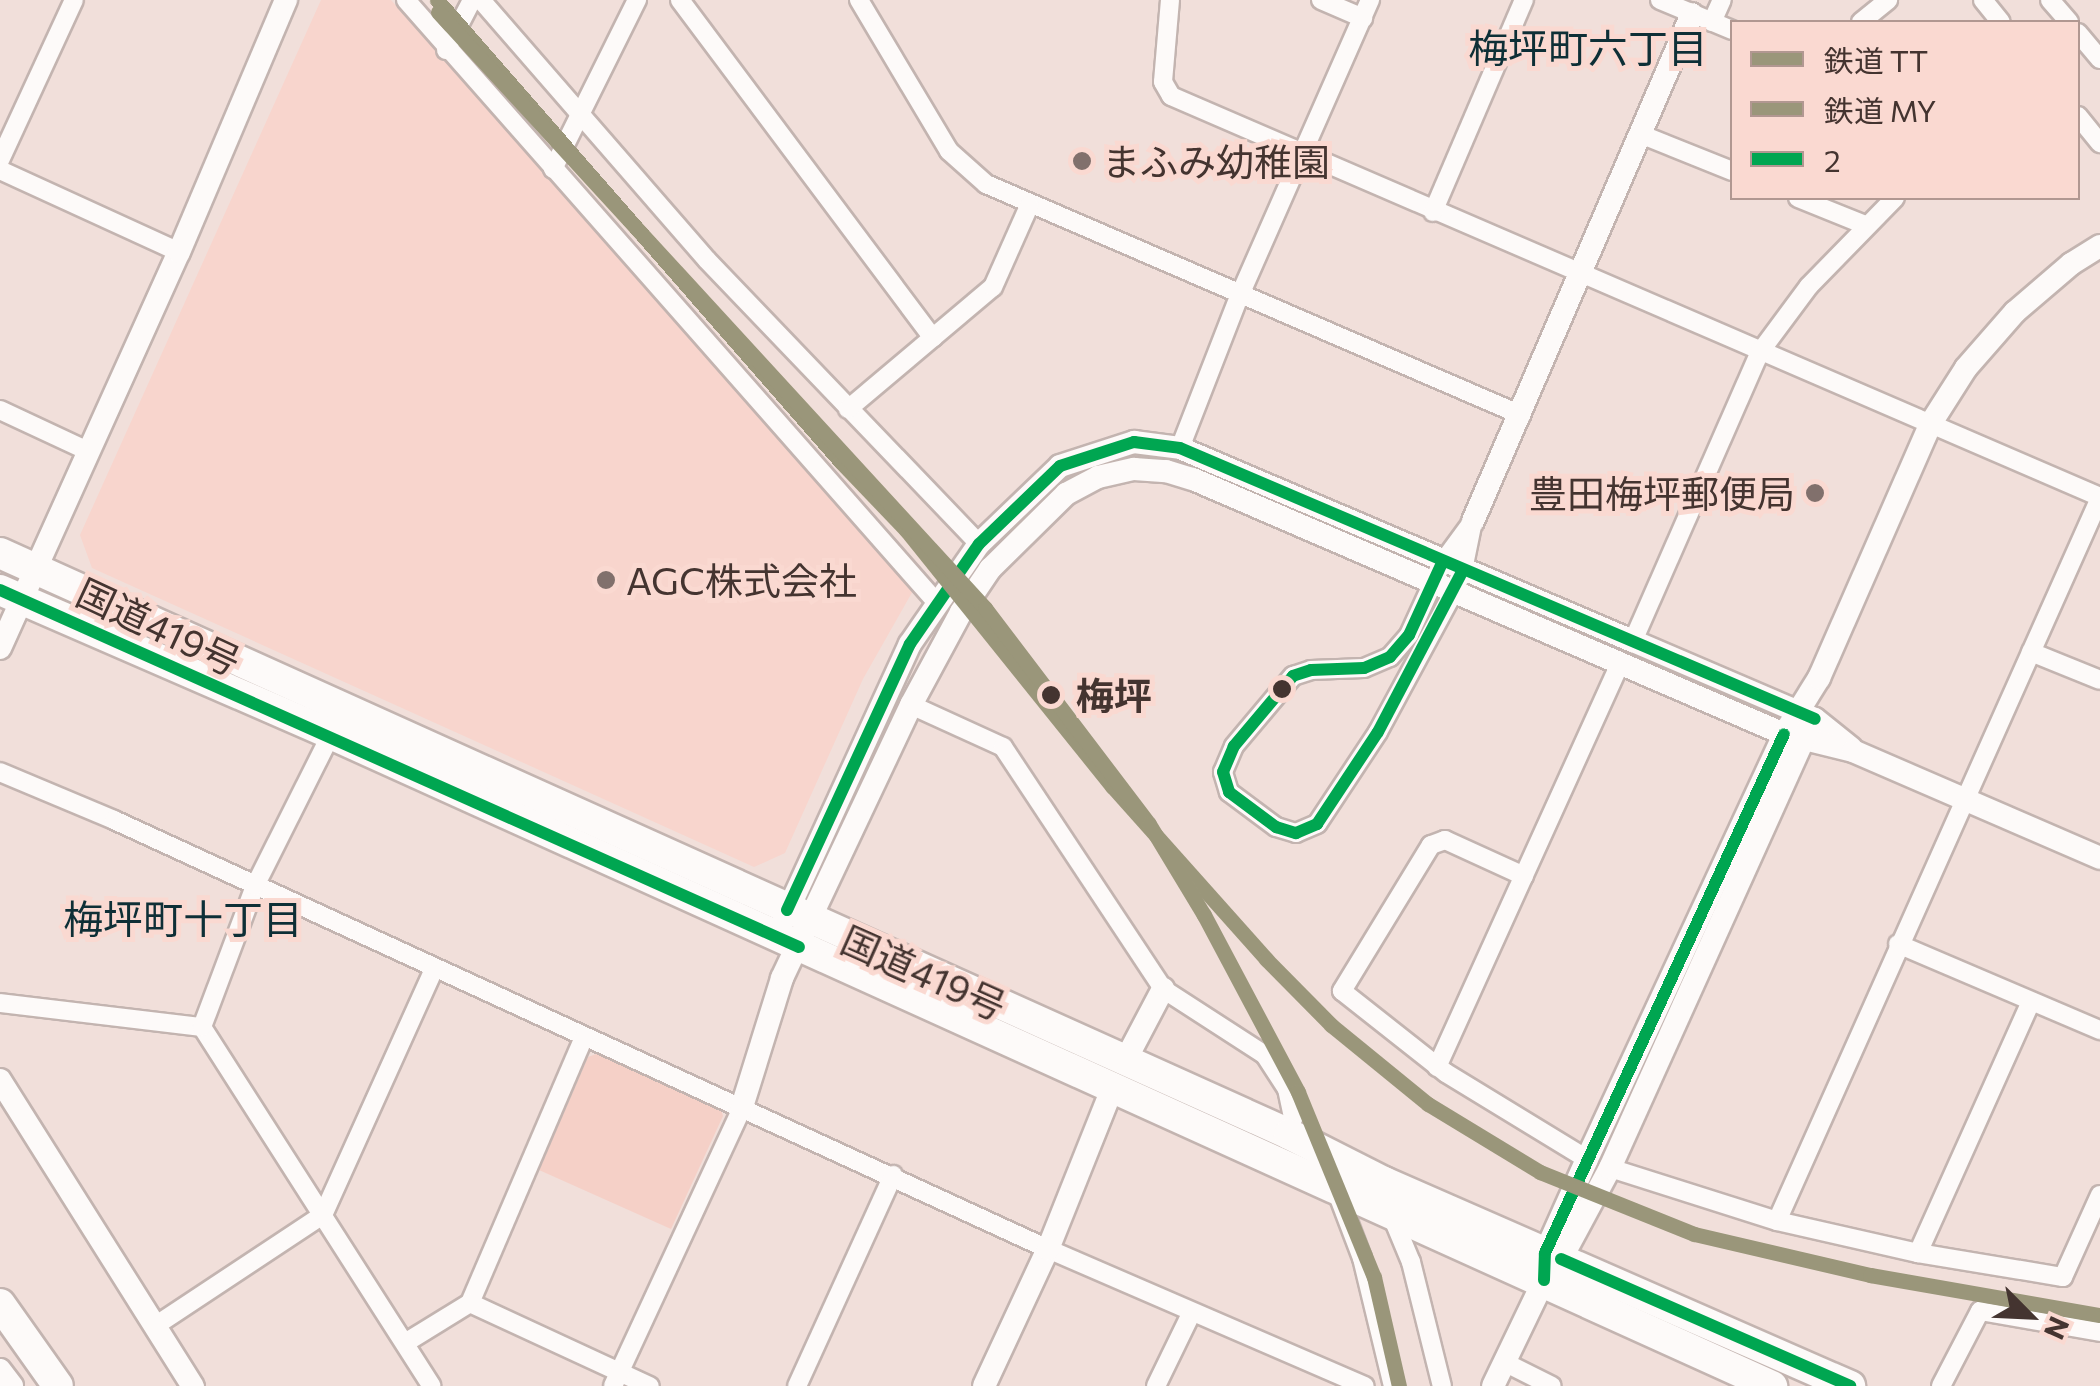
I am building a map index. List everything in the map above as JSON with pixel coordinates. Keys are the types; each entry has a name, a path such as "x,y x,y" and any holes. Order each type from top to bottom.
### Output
{"highway":[{"name":"国道419号","path":"0,554 794,929 1118,1076 1391,1214 1550,1264 1850,1386"},
{"name":"国道419号","path":"10,595 794,929"},
{"name":"国道419号","path":"1118,1076 1289,1134 1550,1264 1772,1386"},
{"path":"0,1304 58,1386"}],"street":[{"path":"0,160 74,0"},
{"path":"0,648 10,595 34,568 90,452 286,0"},
{"path":"406,0 446,50 937,603"},
{"path":"446,50 472,0"},
{"path":"481,0 582,118 848,409 980,544"},
{"path":"553,168 582,118 637,0"},
{"path":"680,0 933,338"},
{"path":"859,0 949,151 986,184 1239,297 1520,415"},
{"path":"1170,0 1163,82 1171,96 1303,157 2100,498 1777,1221"},
{"path":"1321,0 1362,18"},
{"path":"1180,448 1239,297 1370,0"},
{"path":"1432,212 1524,0"},
{"path":"1660,0 1730,29"},
{"path":"1448,578 1390,657 1364,668 1311,670 1293,676 1234,746 1223,772 1229,792 1276,827 1296,833 1317,824 1378,732 1448,578 1520,415 1640,134 1702,18 1722,0"},
{"path":"1863,20 1888,0"},
{"path":"1983,0 1999,20"},
{"path":"2050,0 2066,20"},
{"path":"2080,35 2100,59"},
{"path":"2080,118 2100,143"},
{"path":"1640,134 1730,170"},
{"path":"0,170 179,252"},
{"path":"1803,200 1865,225"},
{"path":"1634,641 1760,352 1809,286 1893,200"},
{"path":"848,409 994,288 1029,206"},
{"path":"1493,1386 1550,1264 1587,1159 1806,715 1818,678 1931,423 1966,368 2015,312 2071,264 2100,246"},
{"path":"0,410 90,452"},
{"path":"616,1379 740,1110 794,929 887,690 937,603 980,544 1060,466 1106,448 1134,442 1180,448 1621,662 1792,738 1853,751 2100,858"},
{"path":"794,929 940,647 990,570 1066,494 1098,477 1134,469 1166,471 1193,479 1448,578 1634,641 1806,715 1853,751"},
{"path":"2032,652 2100,680"},
{"path":"1437,1066 1621,662"},
{"path":"911,705 1002,747 1163,989 1265,1055 1287,1090 1293,1118 1289,1134"},
{"path":"202,1027 256,886 331,734"},
{"path":"1550,1264 1610,1168 1792,738"},
{"path":"0,772 740,1110 1365,1386"},
{"path":"1524,876 1445,840 1431,844 1342,991 1437,1066 1587,1159"},
{"path":"1898,944 2100,1030"},
{"path":"155,1326 323,1215 434,970"},
{"path":"984,1386 1048,1248 1118,1076 1163,989"},
{"path":"1918,1253 2031,1002"},
{"path":"0,1003 202,1027"},
{"path":"202,1027 432,1386"},
{"path":"404,1343 470,1303 584,1037"},
{"path":"0,1080 193,1386"},
{"path":"1610,1168 1777,1221 1918,1253 2064,1277 2100,1194"},
{"path":"797,1386 893,1175"},
{"path":"1335,1186 1362,1258 1394,1386"},
{"path":"1391,1214 1410,1262 1442,1386"},
{"path":"470,1303 616,1379 650,1386"},
{"path":"1941,1386 1980,1310 2100,1332"},
{"path":"1156,1386 1192,1312"},
{"path":"1506,1362 1552,1386"},
{"path":"0,1370 12,1386"}],"shaded area":[{"path":"321,0 391,0 914,589 863,679 785,853 754,867 92,568 80,535"},
{"path":"599,1053 721,1109 723,1116 671,1229 539,1170 588,1057"}],"rail line":[{"name":"TT","path":"437,0 841,462 906,530 1112,786 1266,959 1331,1025 1428,1104 1540,1172 1694,1234 1870,1275 2100,1315"},
{"name":"MY","path":"438,12 985,608 1149,824 1204,915 1298,1092 1374,1277 1399,1386"}],"transit line":[{"name":"2","path":"787,910 910,644 979,544 1060,466 1134,442 1180,448 1815,719"},
{"name":"2","path":"1442,563 1409,635 1390,657 1364,668 1311,670 1293,676 1234,746 1223,772 1229,792 1276,827 1296,833 1317,824 1378,732 1463,570"},
{"name":"2","path":"0,590 799,947"},
{"name":"2","path":"1544,1280 1545,1253 1784,734"},
{"name":"2","path":"1561,1259 1850,1386"}],"place":[{"name":"まふみ幼稚園","path":"1082,161"},
{"name":"豊田梅坪郵便局","path":"1815,493"},
{"name":"AGC株式会社","path":"606,580"},
{"name":"梅坪","path":"1051,695"}],"district":[{"name":"梅坪町六丁目","path":"1588,47"},
{"name":"梅坪町十丁目","path":"183,918"}]}
